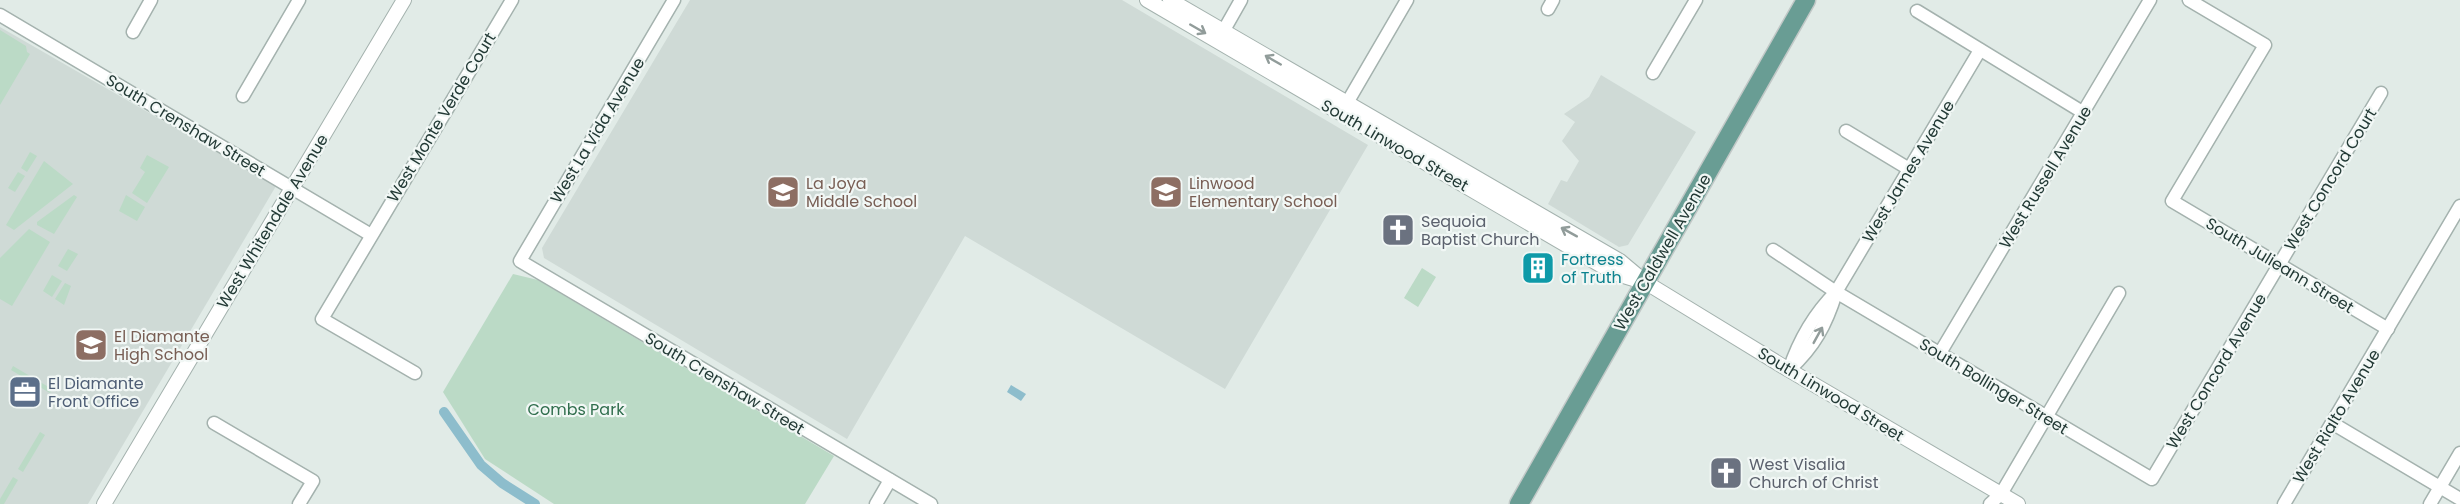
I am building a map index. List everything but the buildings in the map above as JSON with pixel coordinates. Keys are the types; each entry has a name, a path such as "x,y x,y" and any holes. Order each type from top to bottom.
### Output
{"main road":[{"name":"West Caldwell Avenue","path":"1519,504 1806,0"}],"street":[{"path":"133,32 151,0"},
{"path":"243,96 299,0"},
{"name":"West Whitendale Avenue","path":"104,504 404,0"},
{"name":"West Monte Verde Court","path":"415,373 322,319 512,0"},
{"name":"West La Vida Avenue","path":"520,261 675,0"},
{"name":"South Linwood Street","path":"1148,0 1347,103 1620,261 1645,282 2000,499 2018,504"},
{"name":"South Linwood Street","path":"1170,0 1277,75 1614,273 1645,282"},
{"path":"1221,36 1241,0"},
{"path":"1277,75 1307,87 1335,103 1347,103 1407,0"},
{"path":"1653,73 1696,0"},
{"name":"West Russell Avenue","path":"1940,353 2150,0"},
{"name":"South Julieann Street","path":"2189,0 2265,45 2172,201 2388,329"},
{"path":"1917,11 2084,113"},
{"name":"South Crenshaw Street","path":"0,15 371,235"},
{"name":"West James Avenue","path":"1789,370 1797,345 1820,308 1836,292 1980,50"},
{"name":"West Concord Court","path":"2279,264 2381,93"},
{"path":"1846,131 1909,169"},
{"name":"West Rialto Avenue","path":"2284,504 2460,206"},
{"name":"South Bollinger Street","path":"1773,250 1836,292 2152,479"},
{"name":"South Crenshaw Street","path":"520,261 931,504"},
{"name":"West Concord Avenue","path":"2152,479 2279,264"},
{"path":"1990,504 2000,499 2120,293"},
{"path":"214,423 313,481 299,504"},
{"path":"2332,423 2460,499"},
{"path":"2430,504 2460,453"},
{"path":"876,504 890,480"}],"shaded area":[{"path":"690,0 1122,0 1368,145 1225,389 965,236 847,439 544,258 542,248"},
{"name":"El Diamante High School","path":"0,27 276,186 88,504 0,504"},
{"path":"1601,75 1696,132 1628,245 1619,247 1548,204 1561,180 1567,182 1579,161 1562,141 1575,122 1564,114 1589,97"}],"green space":[{"path":"0,30 26,46 30,54 0,105"},
{"path":"30,152 37,156 27,172 21,168"},
{"path":"147,155 169,167 147,203 132,193 145,172 140,168"},
{"path":"44,161 73,184 14,230 6,225"},
{"path":"18,172 25,176 15,192 8,188"},
{"path":"74,195 77,197 54,234 37,225 37,222"},
{"path":"126,195 145,207 137,221 119,211"},
{"path":"29,229 50,242 12,306 0,299 0,258"},
{"path":"68,249 78,254 67,271 58,266"},
{"path":"1422,268 1436,277 1418,307 1404,298"},
{"name":"Combs Park","path":"513,274 538,280 834,456 805,504 554,504 485,459 443,392"},
{"path":"52,275 62,281 52,297 43,291"},
{"path":"65,283 71,286 64,305 55,299"},
{"path":"13,366 52,389 50,393 11,370"},
{"path":"40,432 45,435 23,472 18,469"},
{"path":"13,477 18,480 4,504 0,504 0,499"}],"water":[{"path":"1011,385 1026,394 1021,401 1007,392"}],"waterway":[{"path":"444,412 481,465 502,483 535,504"}],"place":[{"name":"La Joya Middle School","path":"783,192"},
{"name":"Linwood Elementary School","path":"1166,192"},
{"name":"Sequoia Baptist Church","path":"1398,230"},
{"name":"Fortress of Truth","path":"1538,268"},
{"name":"El Diamante High School","path":"91,345"},
{"name":"El Diamante Front Office","path":"25,392"},
{"name":"West Visalia Church of Christ","path":"1726,473"}]}
